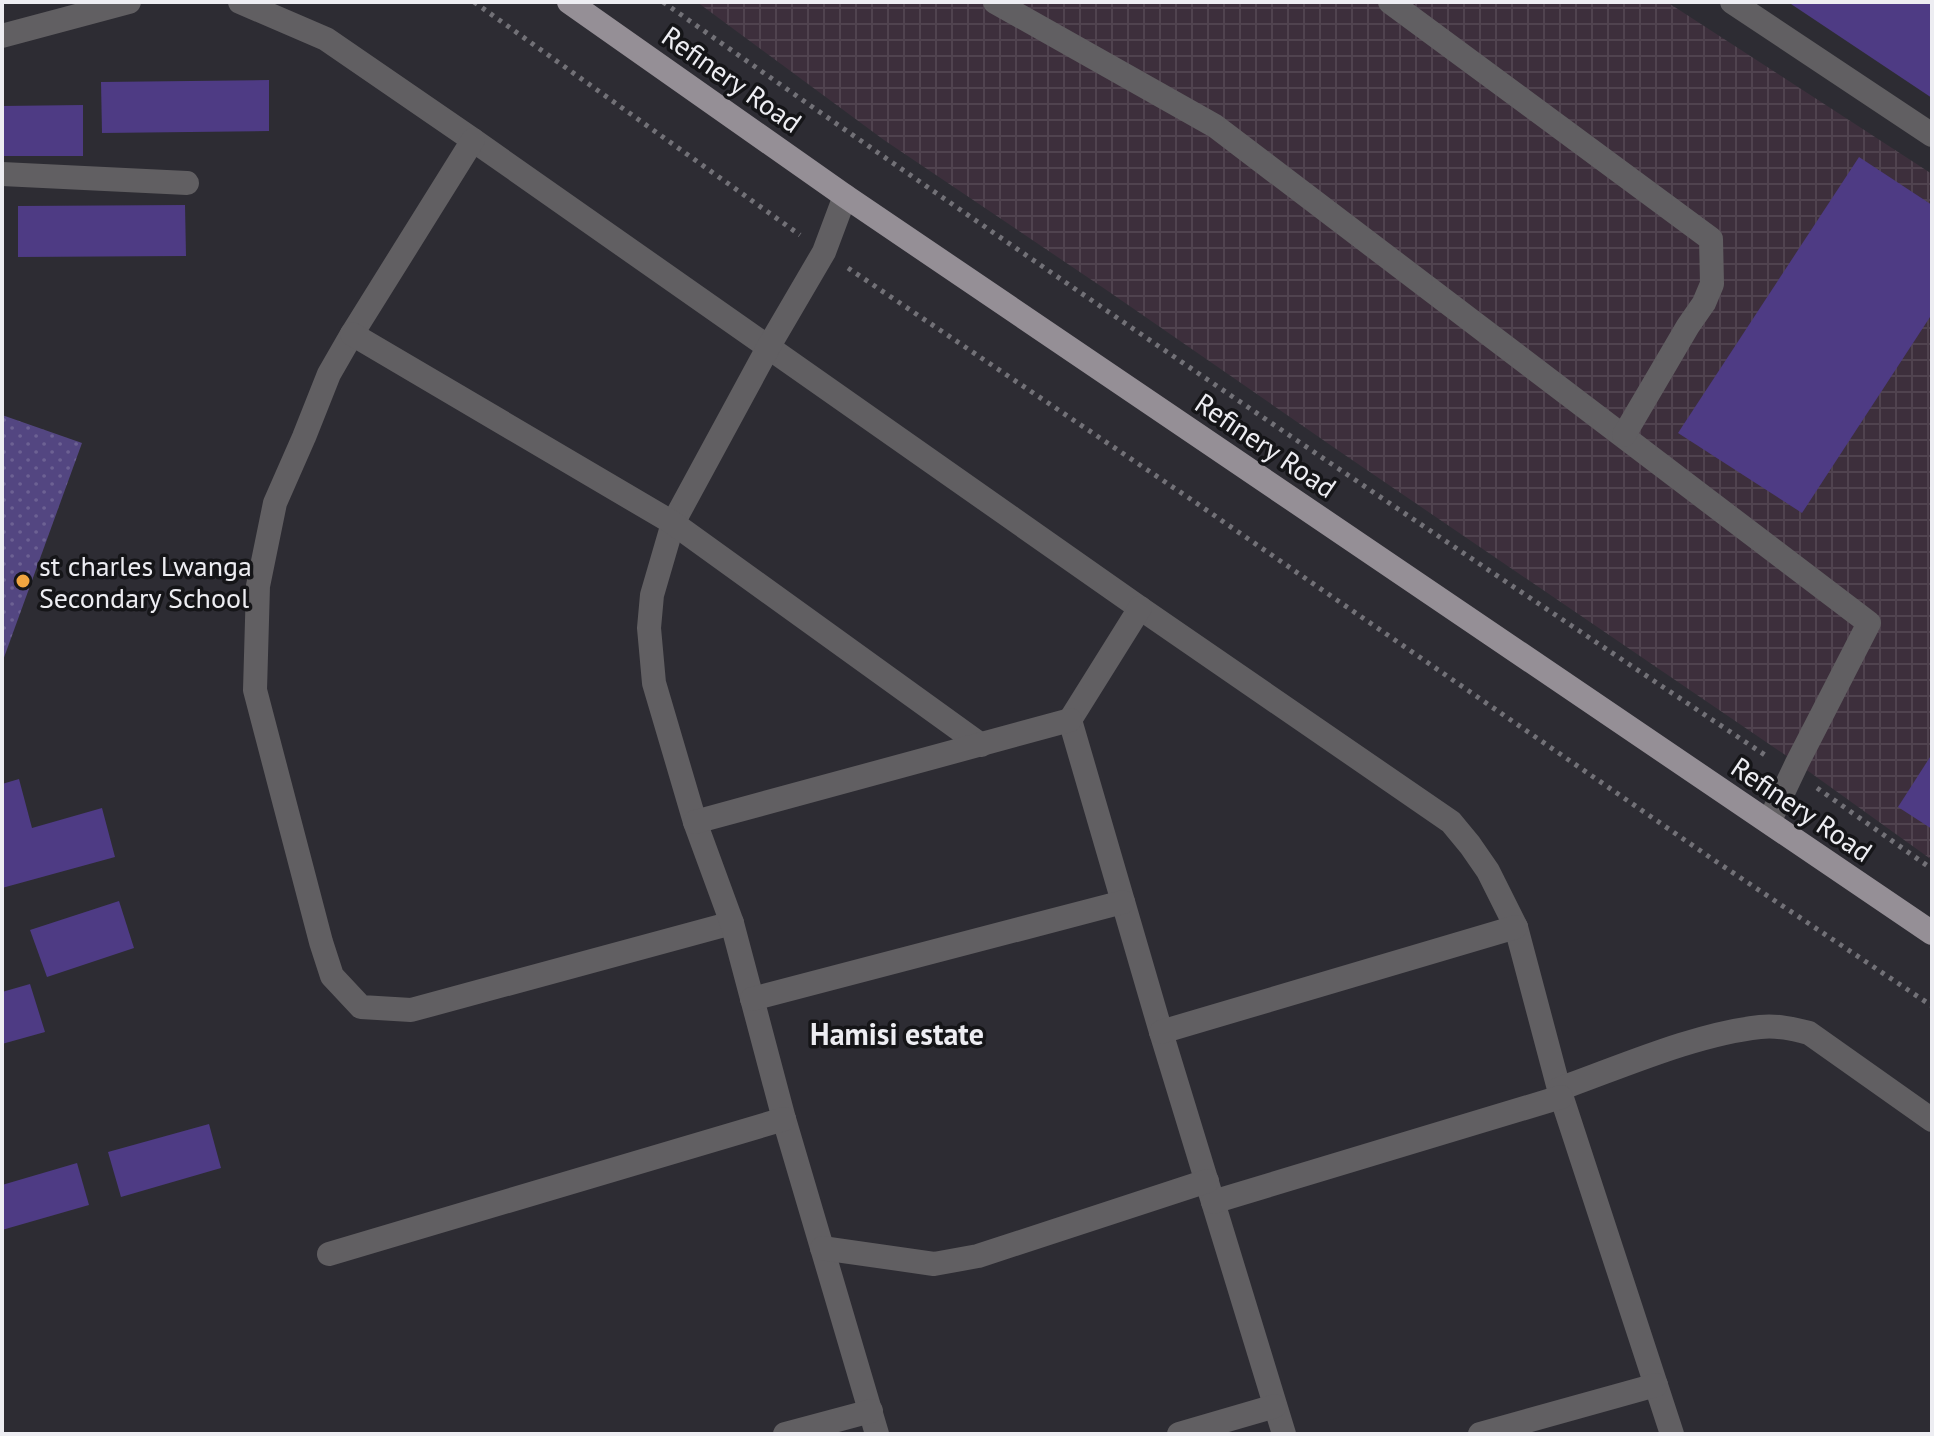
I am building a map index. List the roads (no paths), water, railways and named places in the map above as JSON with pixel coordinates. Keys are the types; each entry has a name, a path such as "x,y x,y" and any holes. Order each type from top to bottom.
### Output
{"main road":[{"name":"Refinery Road","path":"569,2 845,196 1932,933"}],"street":[{"path":"2,36 129,2"},
{"path":"240,2 326,39 1451,822 1488,871 1516,927 1560,1093 1672,1434"},
{"path":"995,2 1215,126 1869,623 1769,822"},
{"path":"1390,2 1711,239 1712,284 1708,294 1624,435"},
{"path":"1732,2 1932,135"},
{"path":"473,140 329,374 275,503 258,586 255,690 332,976 361,1007 411,1010 732,923"},
{"path":"2,174 187,183"},
{"path":"785,1434 874,1423 784,1119 732,923 695,822 654,683 649,628 652,595 673,523 824,252 845,196"},
{"path":"352,334 673,523 981,745"},
{"path":"695,822 1070,720 1140,608"},
{"path":"1070,720 1161,1032 1284,1434"},
{"path":"752,999 1123,902"},
{"path":"1161,1032 1516,927"},
{"path":"822,1248 934,1264 978,1256 1560,1093 1676,1047 1762,1027 1786,1027 1809,1033 1932,1120"},
{"path":"329,1254 784,1119"},
{"path":"1480,1434 1656,1385"},
{"path":"1179,1434 1275,1406"}],"place":[{"name":"st charles Lwanga Secondary School","path":"23,581"}],"district":[{"name":"Hamisi estate","path":"897,1033"}]}
